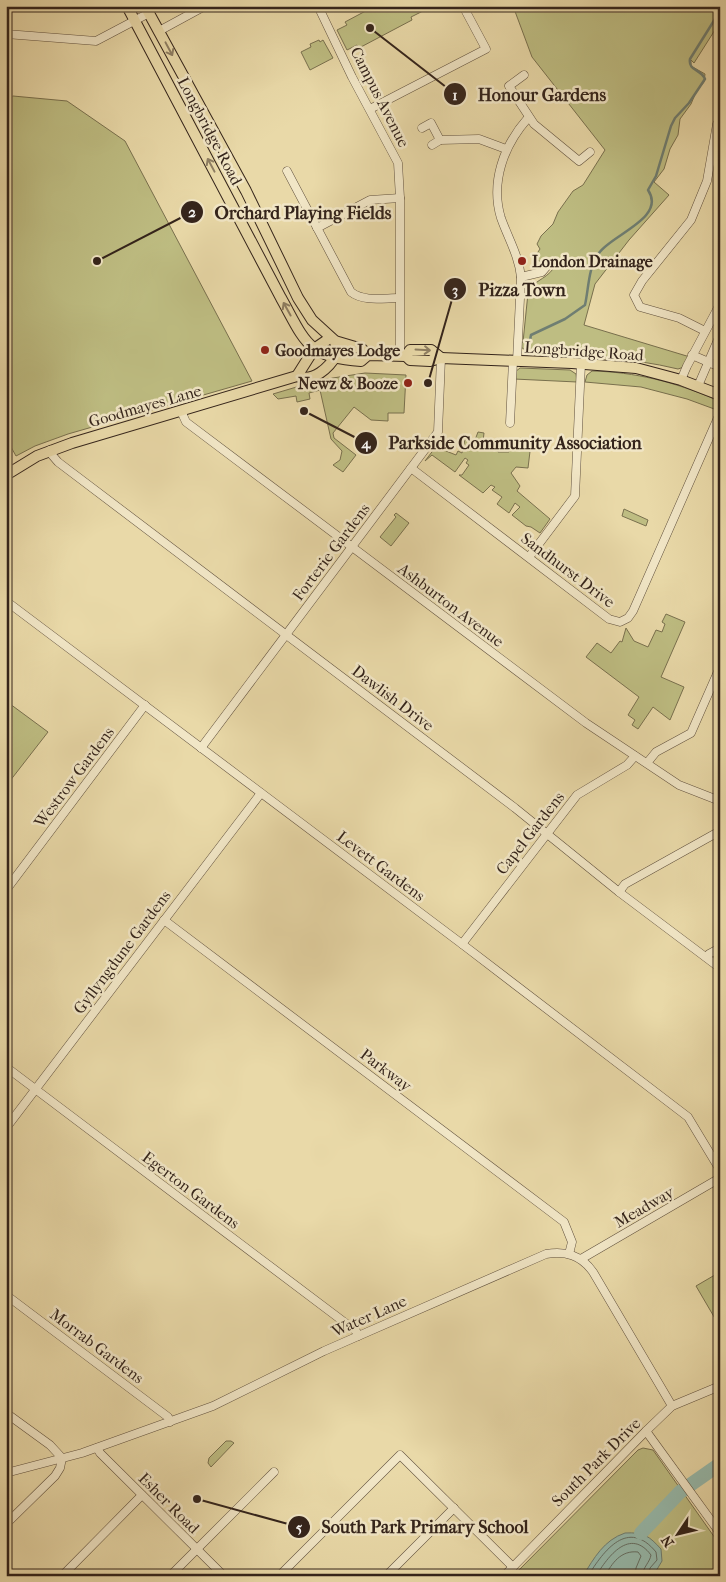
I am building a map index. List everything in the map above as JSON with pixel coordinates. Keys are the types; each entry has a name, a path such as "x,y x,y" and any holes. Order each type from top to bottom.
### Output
{"main road":[{"name":"Longbridge Road","path":"127,6 304,340 314,349 335,358 361,361 368,355 403,356 410,360 430,361 441,358 636,368 681,380 720,395"},
{"name":"Longbridge Road","path":"147,9 246,191 298,298 312,320 333,339 362,349 368,355"},
{"path":"249,236 264,228"},
{"path":"297,376 314,349 333,339 338,350 335,358"},
{"name":"Goodmayes Lane","path":"6,475 28,460 50,450 297,376 303,378 318,374 325,370 335,358"}],"street":[{"path":"159,31 205,6"},
{"name":"Campus Avenue","path":"318,6 398,163 400,198 399,298 403,356"},
{"path":"370,109 486,49 463,6"},
{"path":"6,34 96,41 134,20 147,9"},
{"path":"524,75 509,86 528,118 553,142 578,161 590,152"},
{"path":"510,423 521,277 518,257 501,216 497,194 499,172 506,149 528,118"},
{"path":"422,128 431,123 440,140"},
{"path":"705,331 679,318 640,307 634,295 642,281 691,220 707,181 717,124"},
{"path":"432,145 440,140 479,139 506,149"},
{"path":"287,171 351,292 358,297 365,298 399,298"},
{"path":"317,228 370,200 400,198"},
{"path":"521,277 542,272 548,265"},
{"path":"681,380 720,304"},
{"path":"698,386 720,335"},
{"path":"692,356 720,367"},
{"name":"Forterie Gardens","path":"201,748 439,430 441,358"},
{"path":"529,557 575,496 581,364"},
{"name":"Ashburton Avenue","path":"181,411 186,422 586,723 680,785 720,802"},
{"name":"Sandhurst Drive","path":"411,468 610,619 620,622 628,618 633,611 720,413"},
{"name":"Dawlish Drive","path":"50,450 58,462 286,634 720,968"},
{"name":"Levett Gardens","path":"6,601 462,944 688,1117 720,1170"},
{"path":"647,763 656,752 691,733 720,667"},
{"name":"Westrow Gardens","path":"6,890 145,705"},
{"name":"Capel Gardens","path":"462,944 577,795 627,765 635,756"},
{"name":"Gyllyngdune Gardens","path":"6,1128 261,793"},
{"path":"619,892 625,884 720,830"},
{"name":"Parkway","path":"164,920 564,1222 572,1242 568,1254"},
{"path":"706,958 708,954 720,948"},
{"name":"Egerton Gardens","path":"6,1067 356,1331 358,1336"},
{"name":"Meadway","path":"581,1259 720,1178"},
{"name":"Water Lane","path":"6,1473 97,1448 213,1406 358,1336 546,1254 568,1254 581,1259 593,1272 672,1406"},
{"name":"Morrab Gardens","path":"6,1295 168,1417 170,1422"},
{"name":"South Park Drive","path":"504,1576 672,1406 718,1388"},
{"path":"6,1413 50,1446 62,1458 60,1468 55,1476 6,1524"},
{"path":"646,1431 720,1533"},
{"name":"Esher Road","path":"97,1448 224,1576"},
{"path":"279,1576 400,1455 513,1566"},
{"path":"170,1576 274,1472"},
{"path":"62,1576 142,1495"},
{"path":"386,1576 454,1508"}],"shaded area":[{"path":"375,6 427,6 424,8 425,10 411,17 412,20 359,48 357,45 347,50 337,30 347,25 345,22"},
{"path":"513,6 720,6 720,22 694,63 691,60 691,66 705,74 704,82 680,119 678,135 670,149 664,169 654,182 669,195 629,240 595,284 584,325 690,357 684,367 678,369 623,359 529,353 521,347 520,342 523,342 528,293 532,286 553,269 534,258 540,249 537,244 541,236 553,224 558,212 573,191 583,185 605,150 532,57"},
{"path":"319,40 320,42 323,40 333,58 310,70 301,52 311,47 310,44"},
{"path":"13,96 67,101 125,141 252,381 68,434 35,446 16,456 6,438 6,99"},
{"path":"520,368 570,370 576,374 577,382 514,379 515,372"},
{"path":"592,371 624,373 670,383 714,399 719,406 717,410 687,399 641,387 585,382 587,375"},
{"path":"365,373 406,375 404,413 388,413 388,421 371,420 354,407 333,433 334,438 356,455 343,472 333,465 340,460 342,451 331,439 320,390 309,393 310,399 297,402 296,396 278,399 273,394 320,380"},
{"path":"478,432 484,433 482,450 488,448 489,445 498,446 498,452 509,452 509,442 531,443 528,468 516,467 511,473 520,486 517,491 550,519 540,533 526,526 512,515 520,507 515,503 509,513 497,504 502,497 492,490 495,487 491,485 483,493 459,475 462,475 469,465 466,463 468,460 465,458 455,472 432,455 425,461 438,444 446,451 456,455 458,451 462,453 465,439 475,440"},
{"path":"624,509 648,520 646,526 622,516"},
{"path":"396,513 409,523 391,546 380,537 396,517 394,515"},
{"path":"666,614 685,622 661,677 684,687 670,720 653,707 638,729 632,725 635,720 628,715 639,697 586,657 597,643 611,653 620,641 622,642 626,628 634,641 648,647 656,630 662,632 665,624 662,622"},
{"path":"6,701 48,732 6,786"},
{"path":"720,1272 720,1327 696,1286"},
{"path":"226,1441 234,1443 211,1467 208,1463 209,1458"},
{"path":"643,1448 653,1450 720,1545 720,1576 513,1576 638,1450"}],"water":[{"path":"625,1533 637,1533 646,1536 661,1549 662,1561 653,1576 583,1576 605,1545"}],"waterway":[{"path":"530,340 531,335 565,319 585,305 591,271 599,253 605,246 635,225 650,209 652,200 648,190 656,176 671,126 705,79 701,73 691,66 690,59 720,11"},
{"path":"641,1533 680,1492 720,1464"}],"place":[{"name":"Honour Gardens","path":"370,28"},
{"name":"Orchard Playing Fields","path":"97,261"},
{"name":"London Drainage","path":"522,261"},
{"name":"Goodmayes Lodge","path":"265,350"},
{"name":"Newz & Booze","path":"408,383"},
{"name":"Pizza Town","path":"428,383"},
{"name":"Parkside Community Association","path":"304,411"},
{"name":"South Park Primary School","path":"197,1499"}]}
